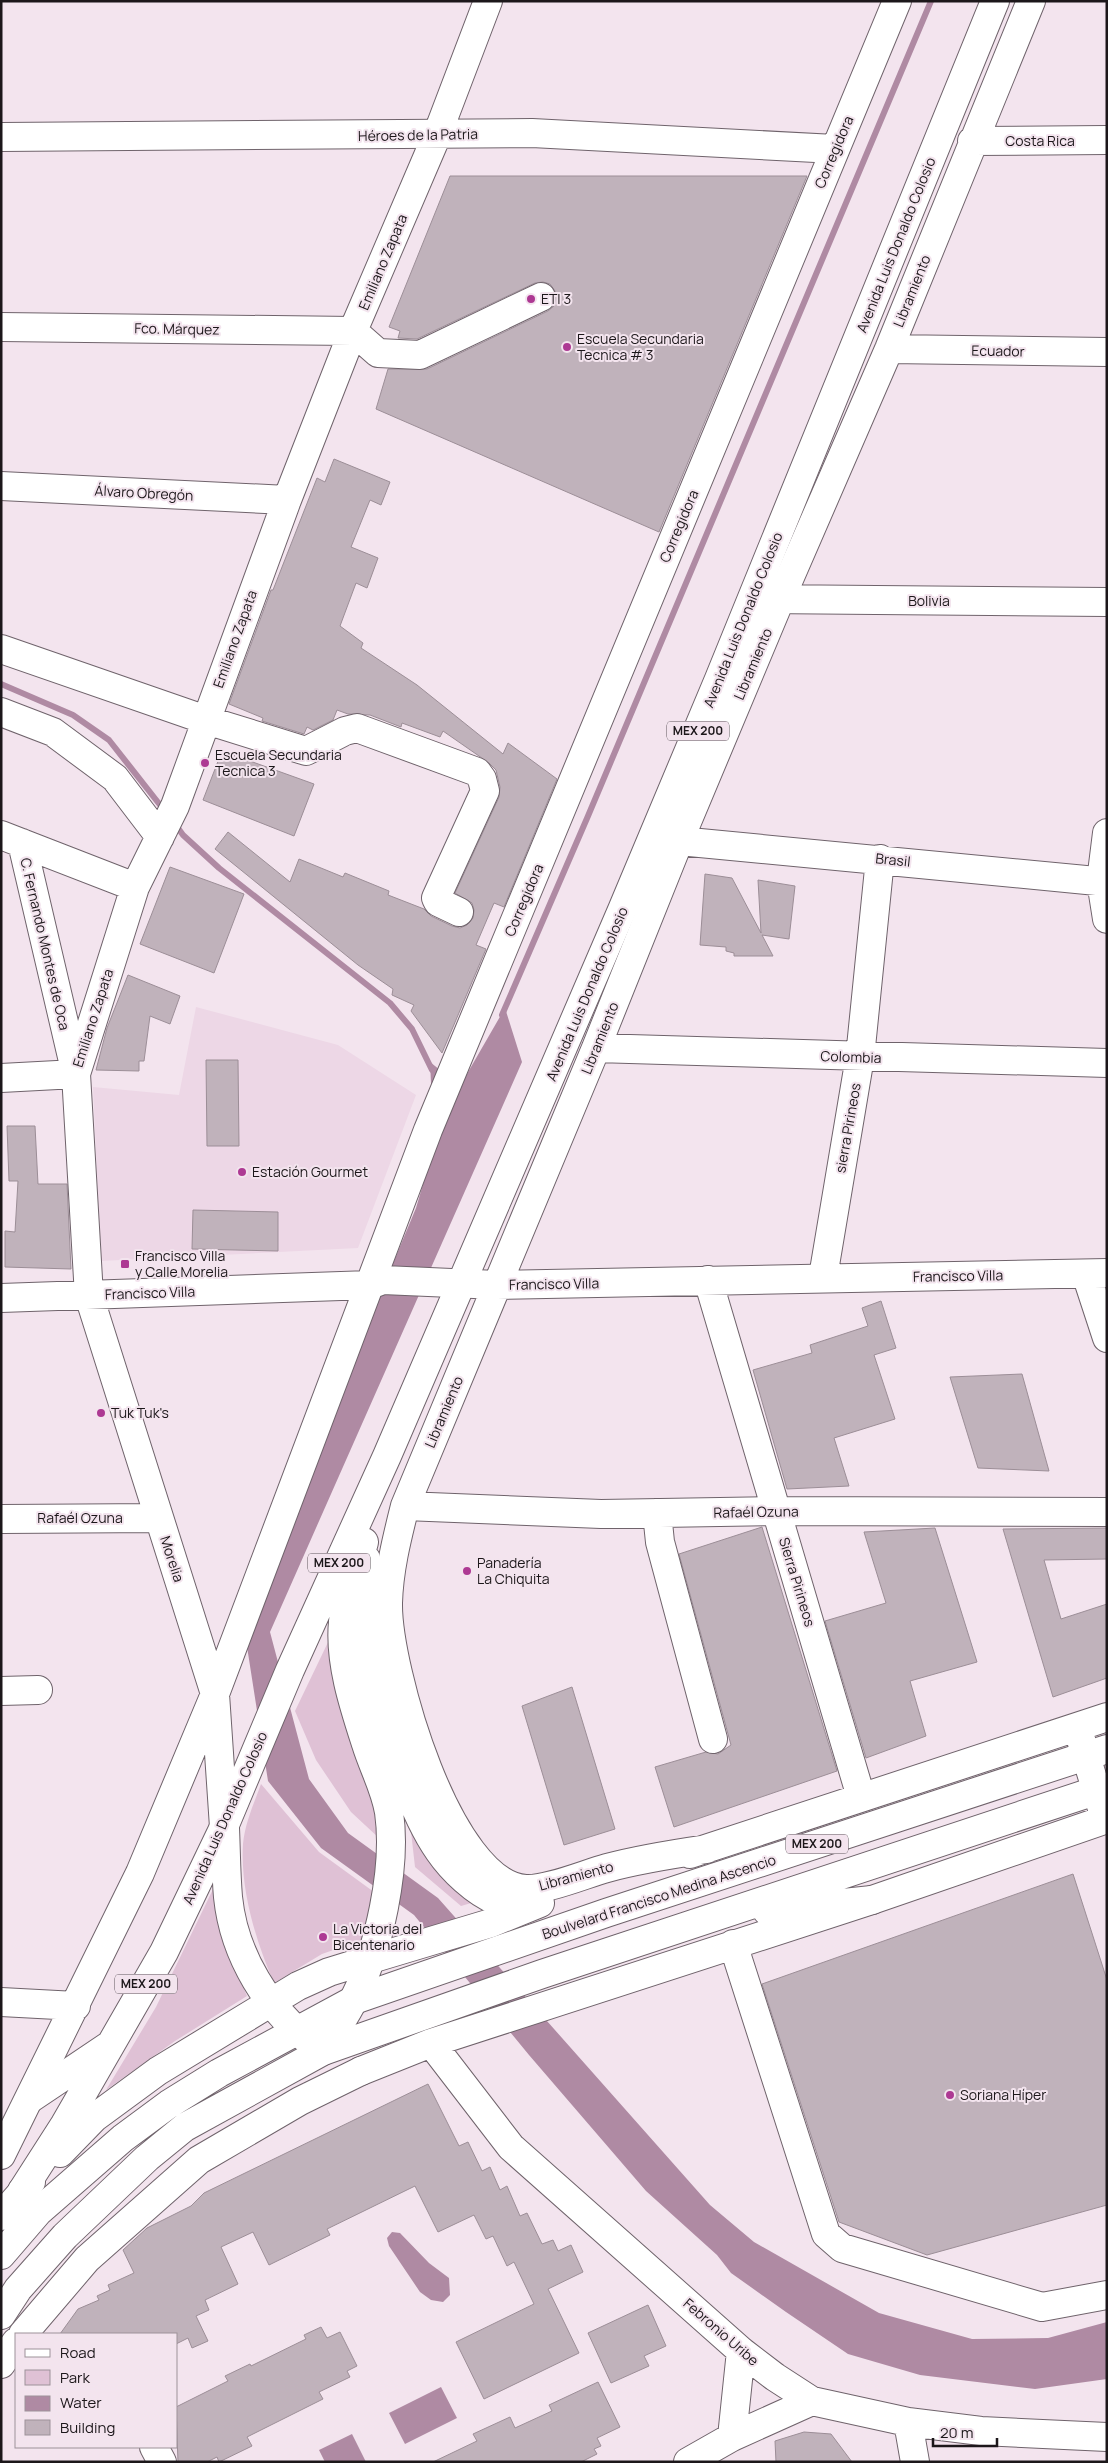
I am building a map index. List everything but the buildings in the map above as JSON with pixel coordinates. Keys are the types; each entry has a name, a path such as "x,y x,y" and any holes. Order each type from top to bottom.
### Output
{"main road":[{"name":"Emiliano Zapata","path":"89,1296 76,1074 135,887 168,823 287,500 353,331 436,135 488,1"},
{"name":"Corregidora","path":"1,2155 31,2098 140,1873 215,1694 376,1283 428,1130 897,1"},
{"path":"993,8 1027,12"},
{"name":"Avenida Luis Donaldo Colosio","path":"22,2192 65,2124 164,1952 224,1827 290,1670 387,1456 449,1284 622,910 752,599 993,8"},
{"name":"Libramiento","path":"707,1849 655,1856 572,1880 526,1889 507,1883 479,1861 466,1846 448,1816 412,1727 397,1672 390,1635 388,1603 392,1558 405,1506 596,1048 679,841 780,600 889,349 972,141 1027,12"},
{"name":"Héroes de la Patria","path":"1,137 532,133 835,149"},
{"name":"Costa Rica","path":"972,141 1107,140"},
{"path":"353,331 378,353 420,355 541,297"},
{"name":"Fco. Márquez","path":"1,327 353,331"},
{"name":"Ecuador","path":"889,349 1107,352"},
{"name":"Álvaro Obregón","path":"1,486 287,500"},
{"name":"Bolivia","path":"752,599 1107,602"},
{"path":"1,649 206,720 306,751 345,731 357,728 477,772 482,779 484,790 436,898 438,902 459,912"},
{"path":"1,712 53,732 115,778 168,823"},
{"path":"1107,833 1104,882 1107,919"},
{"path":"12,839 135,887"},
{"name":"C. Fernando Montes de Oca","path":"12,839 76,1074"},
{"name":"Brasil","path":"679,841 1104,882"},
{"name":"sierra Pirineos","path":"822,1277 860,1058 880,859"},
{"path":"622,910 648,917"},
{"name":"Colombia","path":"596,1048 860,1058 1107,1063"},
{"path":"1,1078 76,1074"},
{"path":"1096,1274 1107,1338"},
{"name":"Francisco Villa","path":"1,1298 89,1296 376,1283 497,1285 822,1277 1096,1274"},
{"name":"Sierra Pirineos","path":"708,1280 861,1797"},
{"name":"Morelia","path":"89,1296 215,1694 228,1899 239,1941 252,1974 269,2002 295,2030 323,2051 361,2071"},
{"name":"Avenida Luis Donaldo Colosio","path":"374,1948 390,1869 391,1835 388,1810 366,1746 349,1682 343,1650 343,1622 387,1456"},
{"name":"Rafaél Ozuna","path":"405,1506 601,1514 776,1511 1107,1512"},
{"path":"657,1513 660,1542 713,1739"},
{"name":"Rafaél Ozuna","path":"1,1519 159,1518"},
{"path":"365,1537 370,1651 378,1693 406,1782 426,1828 439,1852 475,1888 497,1901 530,1906"},
{"path":"1,1691 38,1690"},
{"path":"7,2230 22,2192 94,2118 158,2071 269,2002 374,1948 413,1947 491,1923 530,1906 1107,1717"},
{"path":"24,2333 87,2259 199,2160 300,2101 361,2071 431,2043 872,1900 1106,1821 1096,1753 1077,1726"},
{"name":"Boulvelard Francisco Medina Ascencio","path":"354,2000 606,1913 1096,1753"},
{"name":"MEX 200","path":"1,2315 18,2289 65,2236 147,2158 185,2128 323,2051 542,1974 1101,1788"},
{"path":"713,1917 872,1900"},
{"path":"733,1944 826,2234 842,2248 1042,2307 1107,2295"},
{"name":"MEX 200","path":"323,2051 354,2000 374,1948"},
{"name":"MEX 200","path":"1,2255 7,2230 38,2212 109,2151 169,2104 295,2030 354,2000"},
{"path":"1,2002 76,2006"},
{"path":"31,2098 112,2043"},
{"name":"Febronio Uribe","path":"431,2043 511,2147 742,2351 775,2377 812,2401 908,2422 981,2431 1107,2437"},
{"path":"1,2364 15,2343"},
{"path":"726,2448 742,2351"},
{"path":"688,2462 726,2448 812,2401"},
{"path":"908,2422 915,2462"},
{"path":"155,2448 162,2462"}],"shaded area":[{"name":"Estación Gourmet","path":"196,1007 338,1045 416,1095 358,1248 101,1261 93,1087 179,1095"}],"green space":[{"path":"331,1636 371,1779 380,1839 351,1812 316,1760 295,1711"},
{"path":"261,1784 319,1852 374,1892 362,1940 322,1954 274,1983 255,1933 244,1879 243,1844 250,1813"},
{"path":"409,1814 478,1901 461,1906 415,1867"},
{"path":"216,1883 231,1958 247,1996 175,2041 106,2090 156,2007"}],"water":[{"path":"505,1008 522,1062 270,1632 309,1779 348,1833 438,1898 710,2205 754,2242 879,2313 972,2339 1048,2338 1107,2322 1107,2379 1035,2389 920,2375 848,2354 731,2273 717,2255 646,2191 529,2055 414,1915 321,1848 268,1781 243,1621 416,1208 434,1147 430,1062 460,1086"},
{"path":"392,2232 400,2233 429,2263 449,2278 450,2295 443,2302 431,2300 420,2292 389,2246 387,2238"},
{"path":"441,2387 457,2418 405,2444 389,2413"},
{"path":"352,2434 366,2462 325,2462 319,2450"}],"waterway":[{"path":"502,1015 588,816 931,1"},
{"path":"1,684 73,715 109,740 164,810"},
{"path":"175,824 183,835 219,868 390,1003 412,1029 432,1070"}],"place":[{"name":"ETI 3","path":"531,299"},
{"name":"Escuela Secundaria Tecnica # 3","path":"567,347"},
{"name":"Escuela Secundaria Tecnica 3","path":"205,763"},
{"name":"Estación Gourmet","path":"242,1172"},
{"name":"Francisco Villa y Calle Morelia","path":"125,1264"},
{"name":"Tuk Tuk's","path":"101,1413"},
{"name":"Panadería La Chiquita","path":"467,1571"},
{"name":"La Victoria del Bicentenario","path":"323,1937"},
{"name":"Soriana Híper","path":"950,2095"}]}
